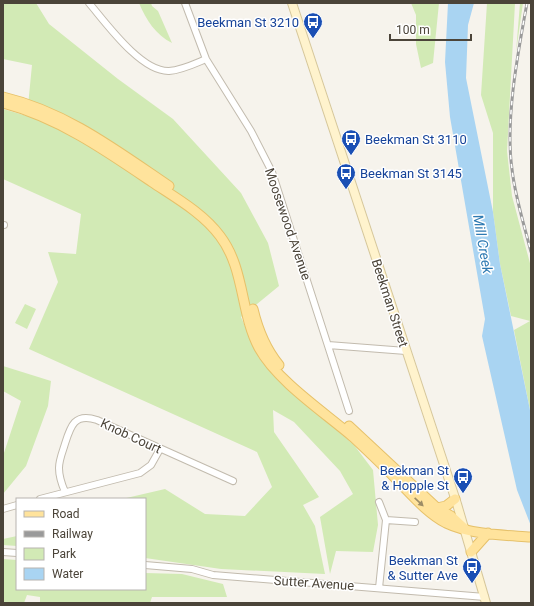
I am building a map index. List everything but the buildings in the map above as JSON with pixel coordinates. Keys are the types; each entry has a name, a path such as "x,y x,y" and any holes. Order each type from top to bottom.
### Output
{"main road":[{"name":"Beekman Street","path":"292,3 455,499 486,600"},
{"path":"3,97 44,110 94,134 184,196 212,218 234,247 241,265 260,336 273,358 282,368 368,443 438,508 451,516 464,529"},
{"path":"3,103 54,121 91,141 192,209 210,224 224,242 234,259 254,337 266,358 286,380 353,437 418,502 444,522 454,527 484,534 531,537"},
{"path":"438,508 446,506 455,499"},
{"path":"471,552 484,534"}],"street":[{"path":"89,3 143,62 167,71 182,69 206,59"},
{"name":"Moosewood Avenue","path":"185,3 206,59 251,131 272,172 349,411"},
{"path":"328,345 406,351"},
{"name":"Knob Court","path":"64,492 59,467 71,426 77,420 86,418 97,420 234,481"},
{"path":"43,498 140,473 151,465 160,449"},
{"path":"379,502 386,520 379,588"},
{"path":"3,509 16,505"},
{"path":"386,520 415,522"},
{"path":"3,552 16,553"},
{"name":"Sutter Avenue","path":"146,565 192,569 213,575 379,588 486,600"}],"green space":[{"path":"3,3 36,3 49,24 118,79 173,119 241,193 268,243 279,286 241,317 259,358 274,376 354,445 373,470 378,525 373,552 336,551 330,574 320,517 353,494 340,471 294,422 273,410 274,432 319,497 303,505 315,526 325,574 221,569 146,558 146,498 126,498 165,489 205,514 245,516 272,487 257,452 29,349 58,282 48,252 76,254 81,214 3,179 3,109 27,116 32,65 3,59"},
{"path":"139,3 151,3 152,6 158,11 172,43 156,31"},
{"path":"411,3 439,3 433,63 421,68 416,44 416,15"},
{"path":"487,3 515,3 507,151 512,196 531,267 531,415 514,330 530,321 511,316 500,264 493,212 493,133 481,95"},
{"path":"520,3 523,3 516,52"},
{"path":"25,304 36,309 27,329 15,323"},
{"path":"3,366 51,381 48,406 26,466 3,494 3,456 21,401 3,391"},
{"path":"16,536 16,546 3,545 3,539"},
{"path":"3,559 16,560 16,590 146,590 146,573 182,574 223,584 227,597 152,597 150,603 40,603 40,597 27,595 24,603 3,603"}],"water":[{"name":"Mill Creek","path":"448,3 474,3 468,25 466,78 493,212 500,264 531,415 531,526 517,490 482,336 485,319 450,117 445,62"}],"railway":[{"path":"527,3 511,108 510,150 515,190 531,252"}],"place":[{"name":"Beekman St 3210","path":"313,39"},
{"name":"Beekman St 3110","path":"351,156"},
{"name":"Beekman St 3145","path":"346,190"},
{"name":"Beekman St & Hopple St","path":"463,494"},
{"name":"Beekman St & Sutter Ave","path":"472,584"}]}
